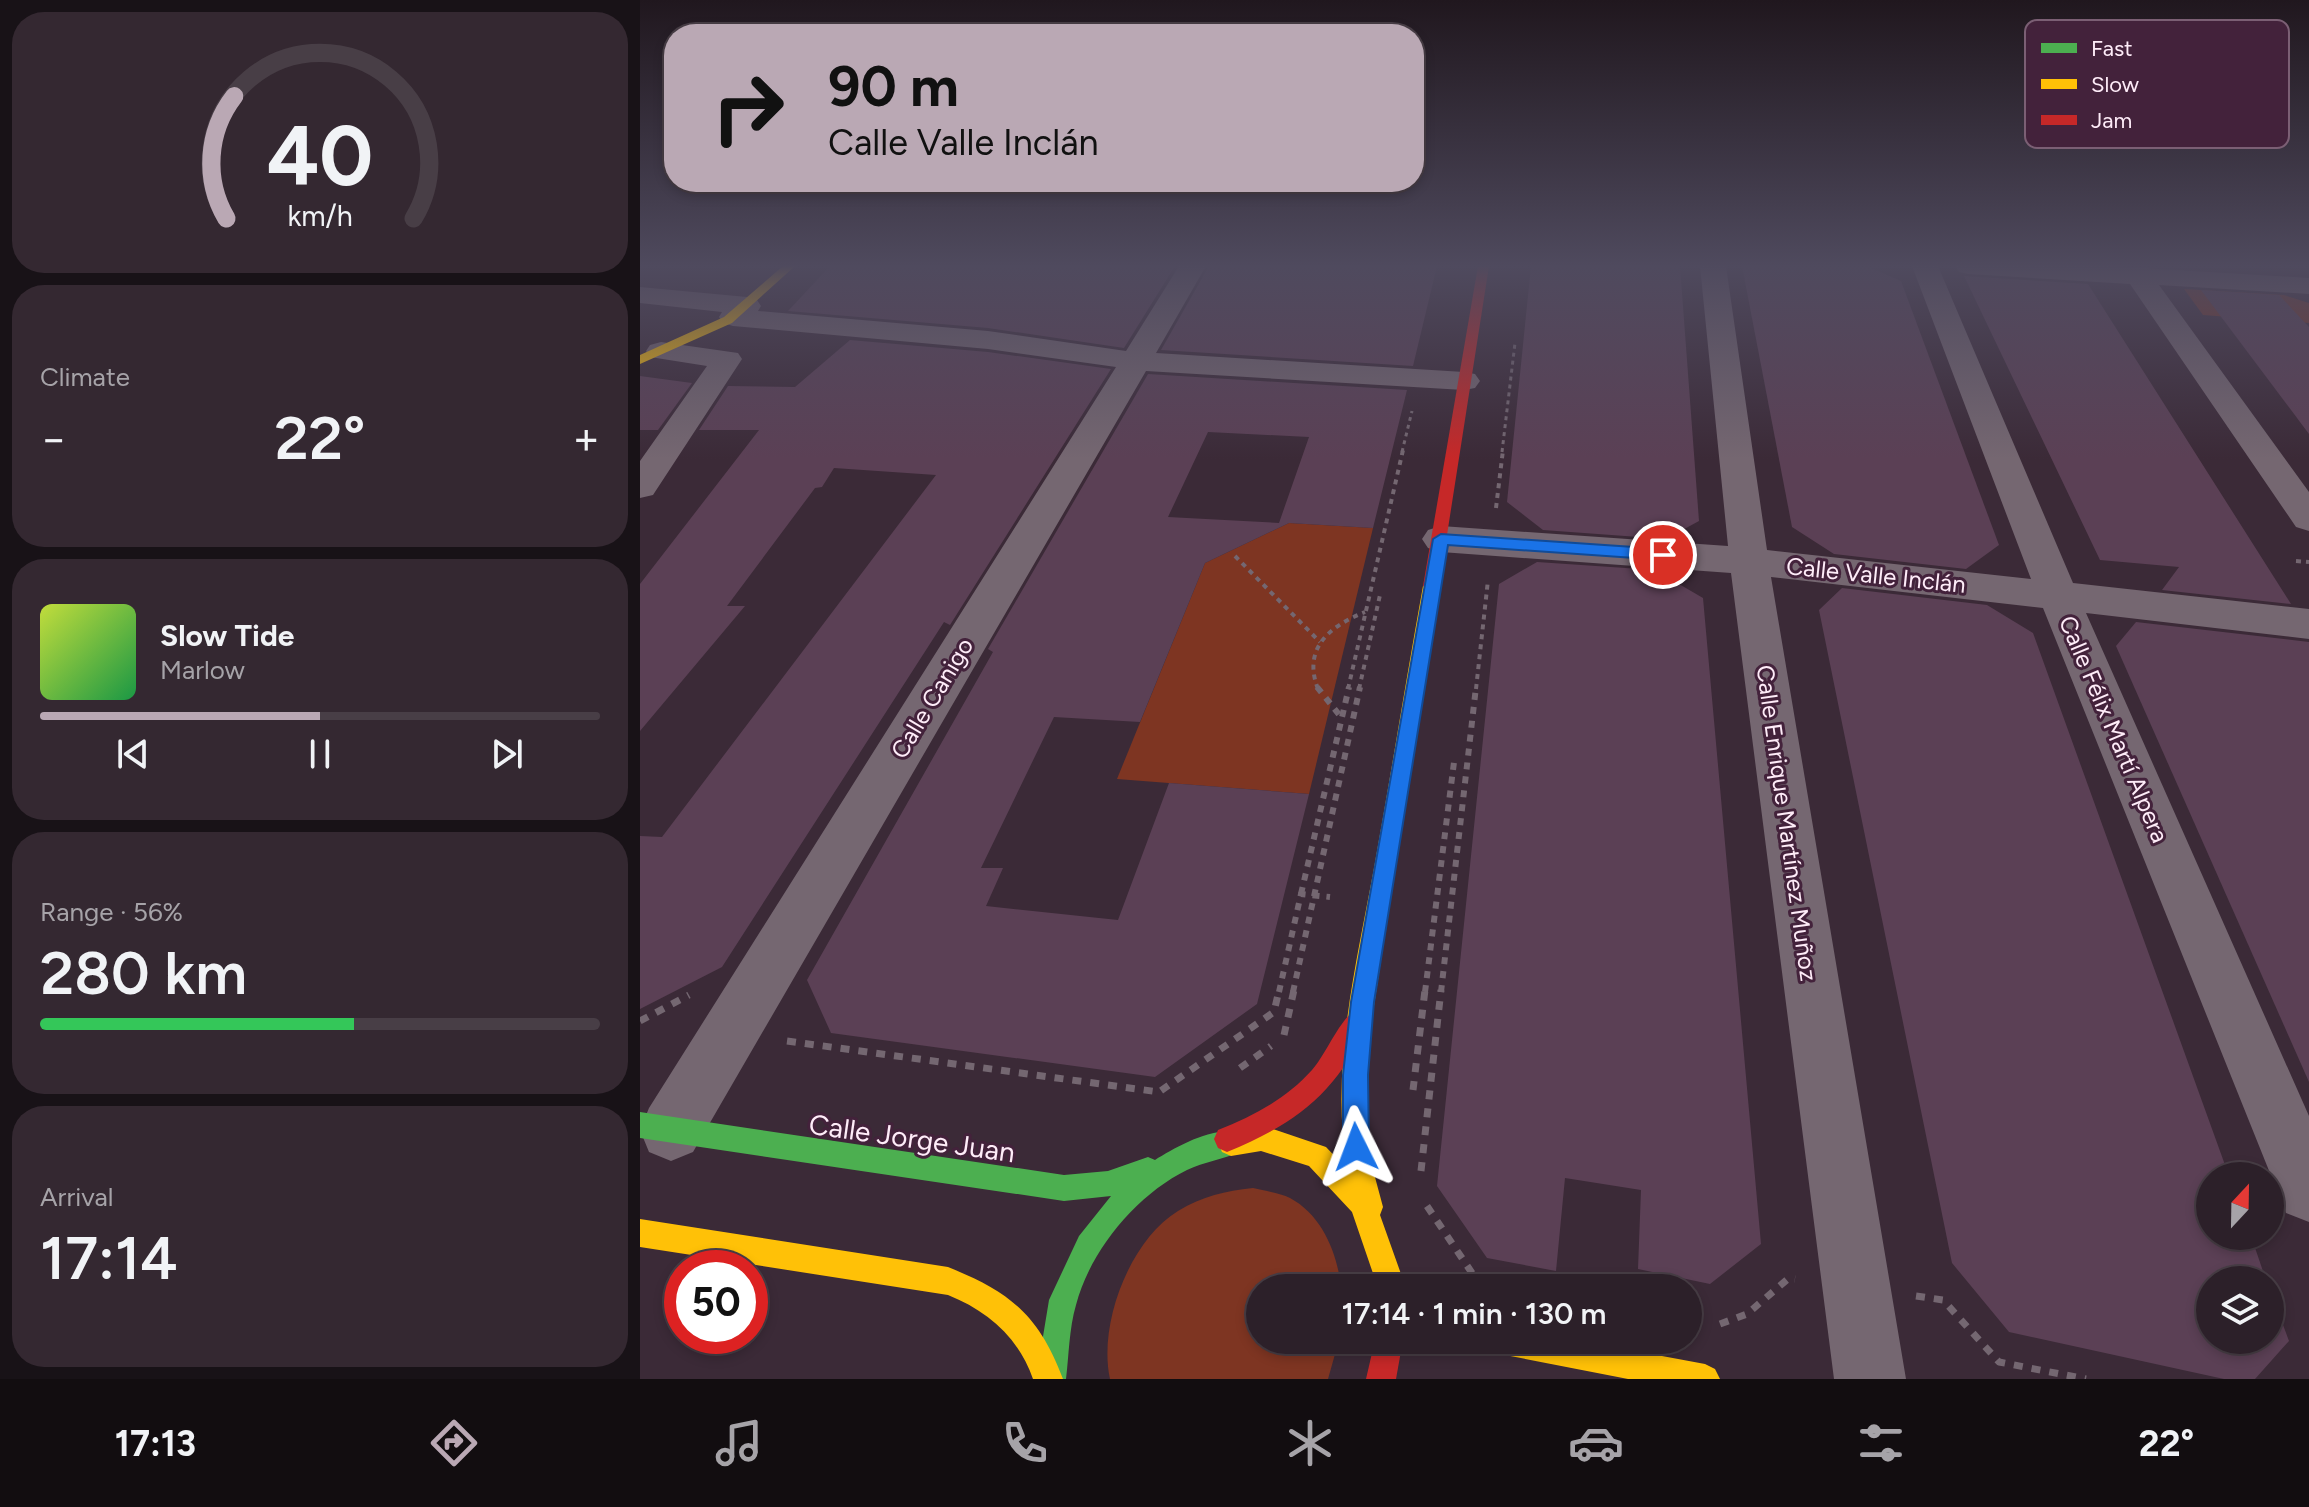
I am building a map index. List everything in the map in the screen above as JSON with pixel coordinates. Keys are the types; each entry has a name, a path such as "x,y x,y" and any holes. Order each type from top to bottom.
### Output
{"main road":[{"path":"651,356 703,330"},
{"path":"1395,1274 1360,1174 1354,1113 1362,1002 1441,539 1473,330"},
{"path":"1050,1379 1055,1331 1063,1298 1090,1239 1128,1192 1172,1159 1266,1125 1303,1097 1343,1051 1362,1002"},
{"name":"Calle Jorge Juan","path":"655,1128 1064,1188 1123,1181 1172,1159"},
{"path":"1219,1141 1274,1140 1323,1159 1362,1198 1376,1224"},
{"path":"640,1233 948,1281 978,1290 1012,1315 1028,1333 1050,1379"},
{"path":"1386,1252 1390,1274"},
{"path":"1381,1379 1386,1354"},
{"path":"1574,1354 1705,1379"}],"street":[{"path":"903,330 1135,361 1464,381"},
{"name":"Calle Canigo","path":"655,1128 1154,330"},
{"name":"Calle Enrique Martínez Muñoz","path":"1721,330 1749,561 1870,1379"},
{"name":"Calle Félix Martí Alpera","path":"1951,330 2058,596 2309,1190"},
{"path":"2176,330 2309,519"},
{"path":"640,487 727,359 651,356"},
{"name":"Calle Valle Inclán","path":"1441,539 1749,561 2309,624"}],"path":[{"path":"1420,1178 1488,577 1519,558 1521,531 1496,510 1516,330"},
{"path":"1496,424 1506,346"},
{"path":"1418,425 1424,379"},
{"path":"779,1040 1159,1092 1274,1012 1366,611 1424,379"},
{"path":"1235,556 1320,642"},
{"path":"2296,561 2309,562"},
{"path":"1234,1072 1284,1037 1381,592"},
{"path":"1341,717 1329,708 1315,684 1311,668 1320,642 1341,622 1366,611"},
{"path":"1413,1095 1455,752"},
{"path":"1301,894 1451,907"},
{"path":"1418,1194 1473,1274"},
{"path":"1703,1321 1719,1324 1747,1314 1789,1278"},
{"path":"1943,1300 1999,1362 2086,1379"}],"shaded area":[{"path":"1289,523 1373,528 1309,794 1117,779 1205,563"},
{"path":"1253,1188 1286,1196 1311,1214 1326,1237 1339,1274 1246,1274 1246,1354 1335,1354 1328,1379 1110,1379 1107,1358 1113,1310 1121,1286 1145,1242 1178,1211 1214,1195"}],"building":[{"path":"1004,330 1135,330 1124,348"},
{"path":"1172,330 1422,330 1413,366 1161,350"},
{"path":"1524,330 1685,330 1699,521 1666,539 1543,530 1507,502"},
{"path":"1754,330 1919,330 1999,545 1966,569 1834,554 1792,527"},
{"path":"1990,330 2117,330 2291,604 2162,590 2179,567 2100,560"},
{"path":"2231,330 2309,330 2309,434"},
{"path":"850,340 988,352 1111,369 950,625 944,622 722,967 640,1009 640,836 662,837 936,475 834,468 822,487 815,488 727,606 745,606 640,731 640,584 759,430 699,430 728,386 795,387"},
{"path":"1148,374 1407,390 1373,528 1289,523 1205,563 1140,722 1054,717 981,868 1003,868 986,906 1118,920 1169,783 1309,794 1257,1004 1155,1077 831,1033 807,980 993,652 988,649","holes":["1208,432 1309,437 1279,523 1168,517"]},
{"path":"640,376 692,383 658,430 640,430"},
{"path":"1537,562 1655,570 1703,598 1761,1244 1710,1284 1702,1282 1702,1274 1662,1274 1638,1269 1641,1190 1565,1178 1556,1271 1487,1258 1437,1186 1499,584"},
{"path":"1842,588 1987,605 2033,633 2224,1162 2196,1162 2196,1250 2256,1250 2261,1266 2196,1266 2196,1354 2277,1354 2255,1379 2224,1379 2009,1332 1952,1263 1819,610"},
{"path":"2136,622 2309,642 2309,1082 2116,646"},
{"path":"2284,1328 2289,1341 2284,1347"}],"traffic: fast":[{"path":"640,1125 1064,1188 1108,1184 1148,1170"},
{"path":"1051,1379 1063,1300 1074,1272 1106,1221 1127,1198 1175,1162 1202,1150 1231,1143"}],"traffic: slow":[{"path":"640,360 705,330"},
{"path":"1370,1207 1354,1124 1357,1038 1431,586"},
{"path":"1231,1143 1261,1138 1317,1156 1363,1204 1387,1274"},
{"path":"640,1233 948,1281 983,1297 1011,1317 1033,1344 1048,1379"},
{"path":"1574,1354 1705,1379"}],"traffic: jam":[{"path":"1431,586 1473,330"},
{"path":"1227,1139 1269,1120 1304,1095 1333,1063 1355,1023"},
{"path":"1381,1379 1386,1354"}],"route":[{"path":"1356,1147 1355,1075 1362,1002 1441,539 1663,555"}]}
